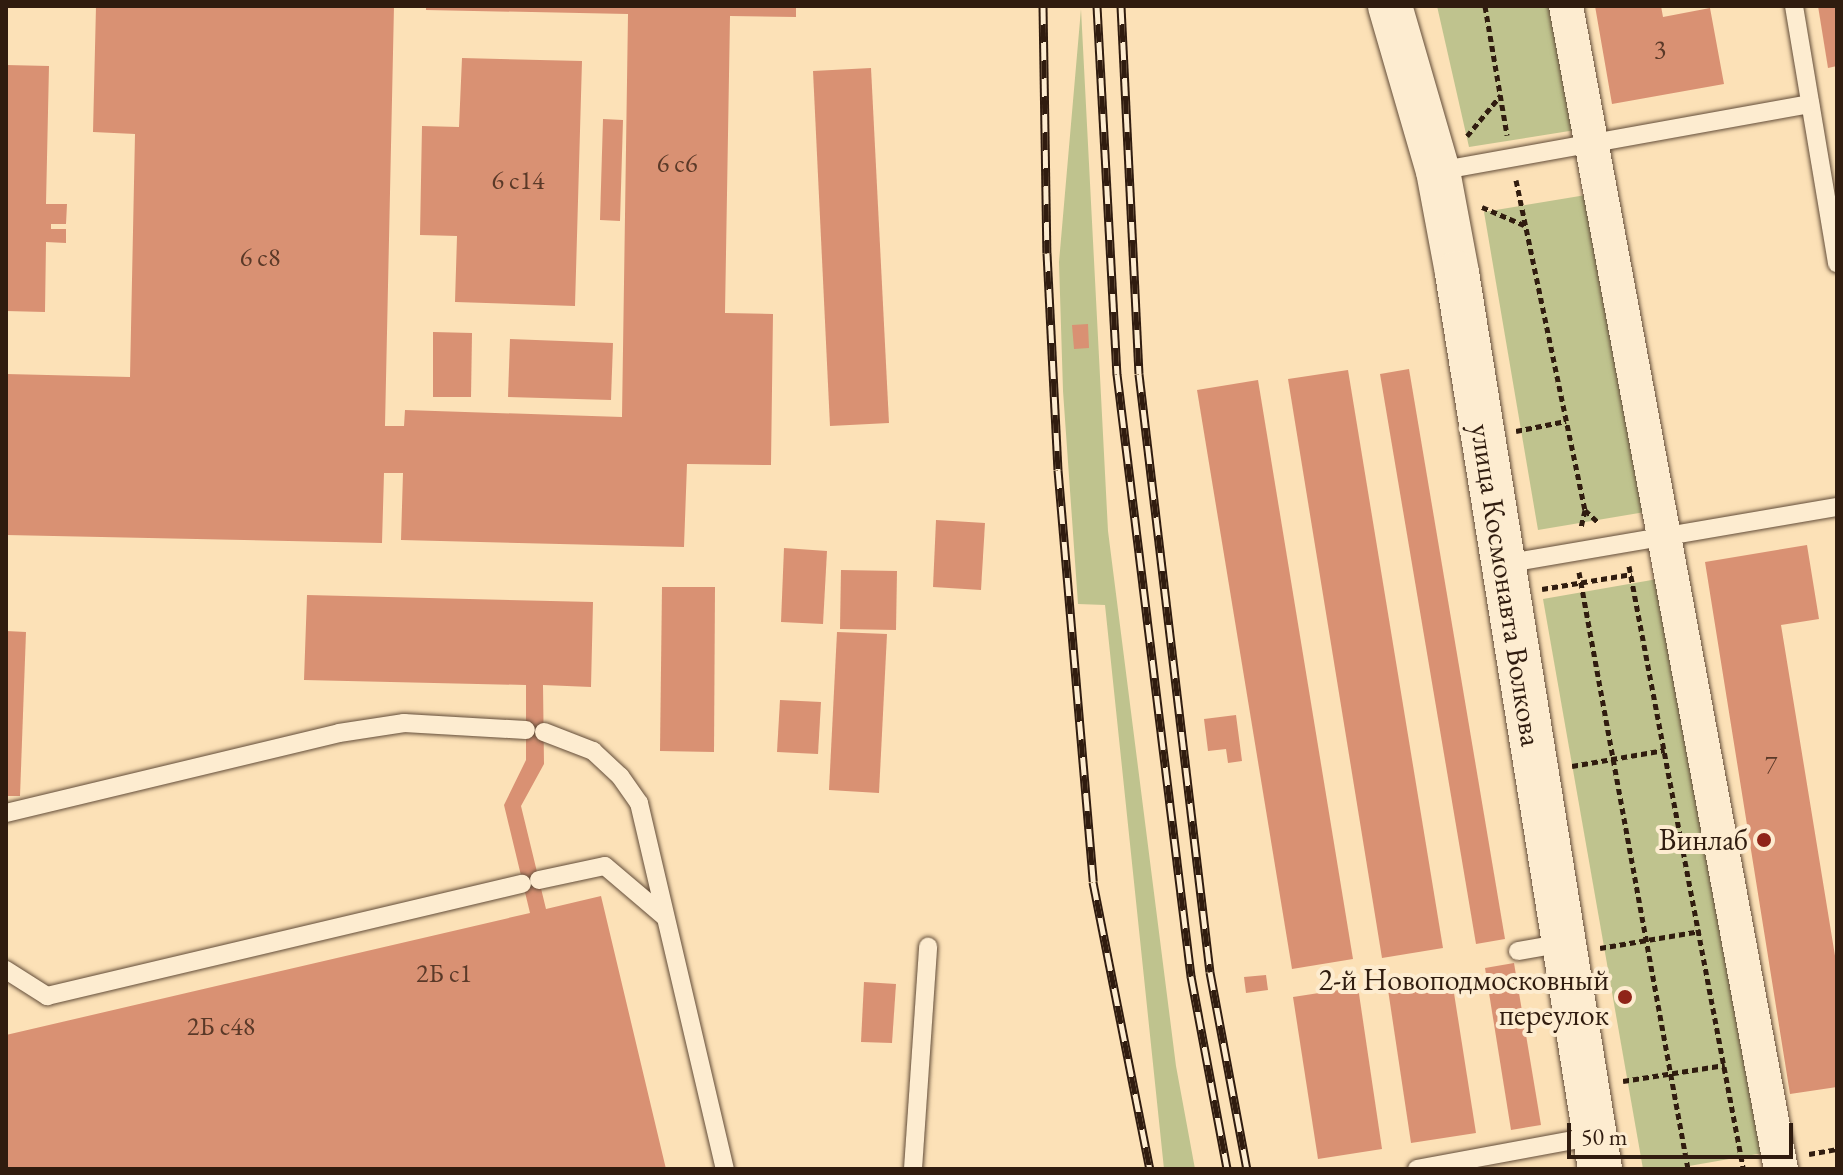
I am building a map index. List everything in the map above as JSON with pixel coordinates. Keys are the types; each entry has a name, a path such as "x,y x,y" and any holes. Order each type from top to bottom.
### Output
{"main road":[{"name":"улица Космонавта Волкова","path":"1390,6 1450,156 1582,946 1598,1152"}],"street":[{"path":"1566,6 1781,1169"}],"lane":[{"path":"1794,6 1837,263"},
{"path":"1450,156 1511,159 1810,104"},
{"path":"1519,577 1666,534 1837,507"},
{"path":"6,813 339,733 404,723 535,731 593,751 620,776 639,803 725,1169"},
{"path":"6,970 47,996 605,866 665,917"},
{"path":"1518,951 1582,946"},
{"path":"913,1169 928,947"},
{"path":"1417,1169 1598,1152"}],"path":[{"path":"1485,6 1511,159 1585,510"},
{"path":"1450,156 1501,95"},
{"path":"1475,204 1525,225"},
{"path":"1507,432 1566,421"},
{"path":"1519,577 1580,583 1632,574 1743,1167"},
{"path":"1580,583 1688,1169"},
{"path":"1567,767 1704,743"},
{"path":"1582,946 1646,941 1737,925"},
{"path":"1623,1081 1761,1059"}],"green space":[{"path":"1437,6 1559,6 1582,129 1469,147"},
{"path":"1081,9 1108,531 1176,1066 1195,1169 1164,1169 1105,605 1078,604 1063,391 1059,262"},
{"path":"1598,193 1651,511 1538,530 1484,212"},
{"path":"1669,577 1769,1152 1672,1169 1643,1169 1543,599"}],"building":[{"path":"96,6 394,6 385,426 404,426 405,410 622,417 628,14 426,10 426,6 796,6 796,17 730,16 725,313 773,314 771,465 687,464 684,547 401,540 403,473 384,473 382,543 6,535 6,374 130,377 135,134 93,132"},
{"path":"1595,6 1661,6 1663,17 1710,8 1724,84 1612,104"},
{"path":"1818,6 1837,6 1837,66 1828,68"},
{"path":"462,58 582,61 575,306 455,302 457,236 420,235 422,126 459,127"},
{"path":"6,65 49,66 46,204 67,204 66,224 51,224 51,229 66,229 66,243 46,242 45,312 6,311"},
{"path":"871,68 889,423 830,426 813,71"},
{"path":"603,119 623,120 620,221 600,220"},
{"path":"1088,324 1089,348 1074,349 1072,325"},
{"path":"433,332 472,333 471,397 433,397"},
{"path":"510,339 613,343 611,400 508,397"},
{"path":"1409,369 1505,939 1476,944 1380,374"},
{"path":"1348,370 1443,948 1382,958 1288,379"},
{"path":"1258,380 1353,959 1292,969 1197,390"},
{"path":"936,520 985,523 981,590 933,587"},
{"path":"1807,545 1819,619 1781,625 1837,968 1837,1087 1790,1094 1705,562"},
{"path":"784,548 827,551 823,624 781,622"},
{"path":"841,570 897,571 896,630 840,629"},
{"path":"662,587 715,587 714,752 660,751"},
{"path":"307,595 593,602 591,687 543,685 544,764 521,806 546,909 601,896 666,1169 6,1169 6,1035 530,913 504,805 526,760 526,685 304,680"},
{"path":"6,631 26,632 20,796 6,796"},
{"path":"837,632 887,634 879,793 829,790"},
{"path":"780,700 821,702 818,754 777,752"},
{"path":"1236,715 1242,761 1228,763 1226,749 1208,751 1204,719"},
{"path":"1514,963 1541,1125 1511,1130 1485,968"},
{"path":"1451,974 1476,1133 1411,1143 1387,983"},
{"path":"1266,975 1268,990 1246,993 1244,977"},
{"path":"864,982 896,984 892,1043 861,1042"},
{"path":"1358,987 1382,1149 1318,1159 1293,997"}],"railway":[{"path":"1043,6 1047,253 1058,470 1093,882 1150,1169"},
{"path":"1097,6 1117,374 1191,976 1227,1169"},
{"path":"1121,6 1139,374 1210,972 1247,1169"}],"place":[{"name":"Винлаб","path":"1764,840"},
{"name":"2-й Новоподмосковный переулок","path":"1625,997"}]}
